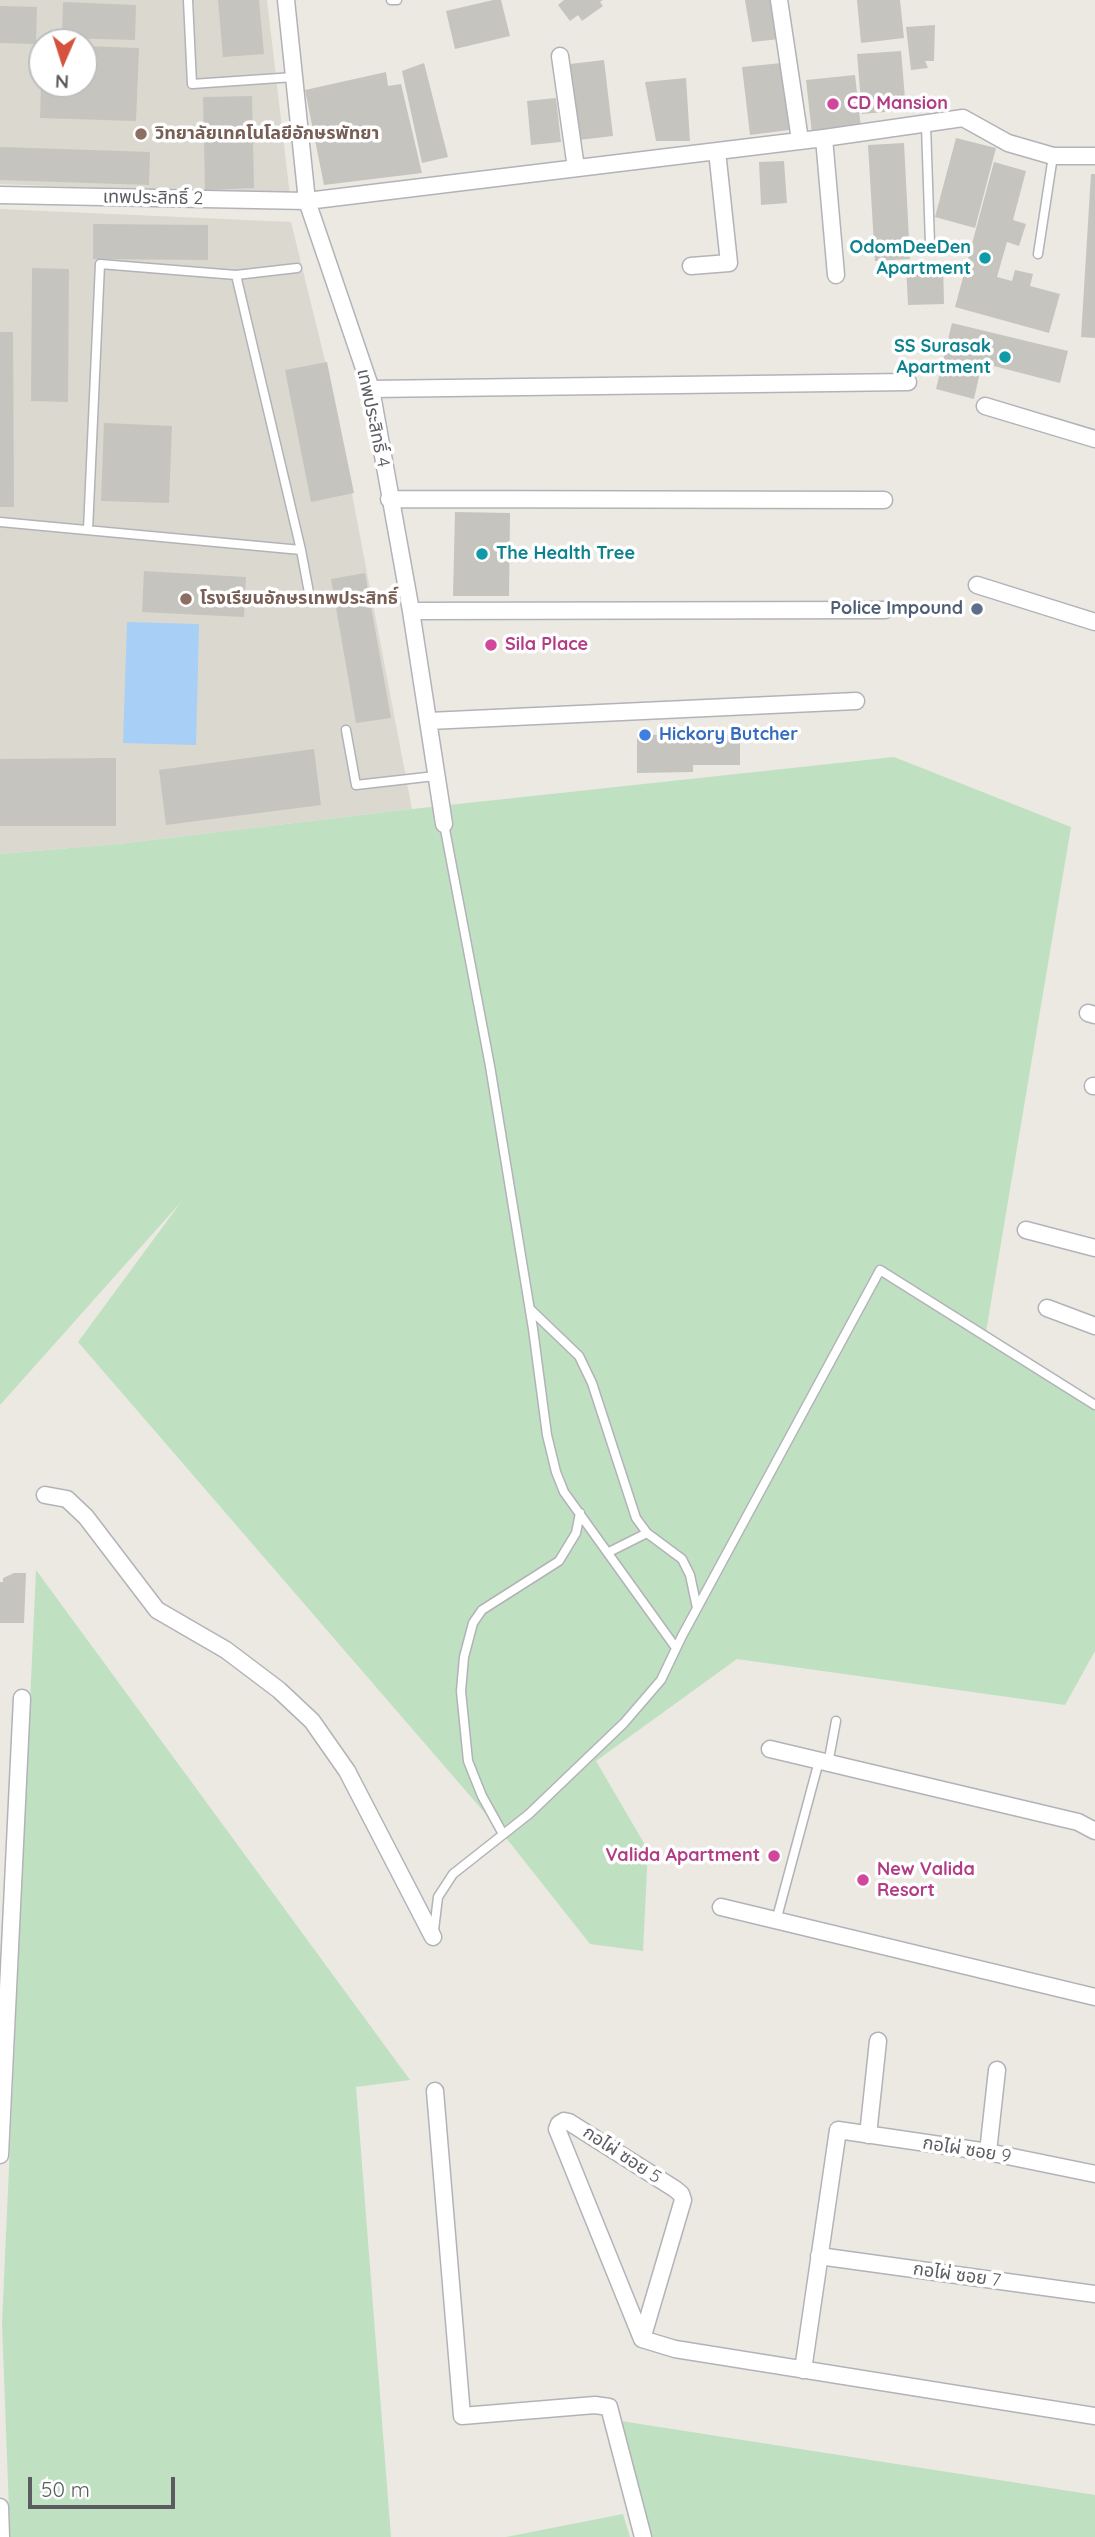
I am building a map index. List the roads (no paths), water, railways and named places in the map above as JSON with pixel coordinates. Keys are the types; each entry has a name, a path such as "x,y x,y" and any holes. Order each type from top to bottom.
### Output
{"street":[{"name":"เทพประสิทธิ์ 4","path":"286,0 307,201 371,389 411,611 444,824"},
{"path":"779,0 800,140"},
{"path":"560,56 576,168"},
{"name":"เทพประสิทธิ์ 2","path":"0,195 307,201 824,138 963,118 1008,143 1054,156 1095,156"},
{"path":"824,138 836,275"},
{"path":"691,266 729,263 717,150"},
{"path":"371,389 908,382"},
{"path":"985,406 1095,439"},
{"path":"389,499 884,500"},
{"path":"977,585 1095,621"},
{"path":"411,611 884,610"},
{"path":"429,721 856,701"},
{"path":"1026,1230 1095,1248"},
{"path":"1047,1308 1095,1326"},
{"path":"45,1495 67,1499 86,1517 157,1609 226,1650 279,1690 312,1721 347,1771 433,1937"},
{"path":"0,2155 22,1698"},
{"path":"770,1749 1078,1822 1095,1831"},
{"path":"721,1907 1095,1997"},
{"path":"868,2135 878,2041"},
{"path":"988,2152 997,2070"},
{"path":"435,2091 462,2416 595,2405 609,2407 643,2537"},
{"name":"กอไผ่ ซอย 5","path":"564,2121 681,2194 683,2200 642,2339 557,2129 564,2121"},
{"name":"กอไผ่ ซอย 9","path":"820,2256 838,2130 988,2152 1095,2174"},
{"path":"803,2370 820,2256"},
{"name":"กอไผ่ ซอย 7","path":"820,2256 1095,2294"},
{"path":"642,2339 675,2350 1095,2416"},
{"path":"0,2507 1,2537"}],"lane":[{"path":"188,0 192,84 294,77"},
{"path":"391,0 397,0"},
{"path":"926,125 930,244"},
{"path":"1038,254 1054,156"},
{"path":"88,530 100,264 236,275 297,268"},
{"path":"236,275 310,597"},
{"path":"0,522 301,550"},
{"path":"346,730 356,785 435,776"},
{"path":"444,824 491,1066 547,1435 556,1472 564,1492 676,1648"},
{"path":"433,1937 438,1897 453,1874 529,1814 624,1723 660,1680 880,1270 1095,1405"},
{"path":"529,1309 579,1356 592,1383 636,1518 647,1534 682,1559 690,1575 697,1608"},
{"path":"503,1834 482,1796 468,1761 461,1691 464,1657 474,1623 482,1610 559,1561 576,1533 580,1513"},
{"path":"609,1552 647,1534"},
{"path":"776,1920 836,1721"}],"water":[{"path":"127,622 199,624 196,745 123,743"}],"place":[{"name":"CD Mansion","path":"833,104"},
{"name":"วิทยาลัยเทคโนโลยีอักษรพัทยา","path":"141,134"},
{"name":"OdomDeeDen Apartment","path":"985,258"},
{"name":"SS Surasak Apartment","path":"1005,357"},
{"name":"The Health Tree","path":"482,554"},
{"name":"โรงเรียนอักษรเทพประสิทธิ์","path":"186,599"},
{"name":"Police Impound","path":"977,609"},
{"name":"Sila Place","path":"491,645"},
{"name":"Hickory Butcher","path":"645,735"},
{"name":"Valida Apartment","path":"774,1856"},
{"name":"New Valida Resort","path":"863,1880"}]}
